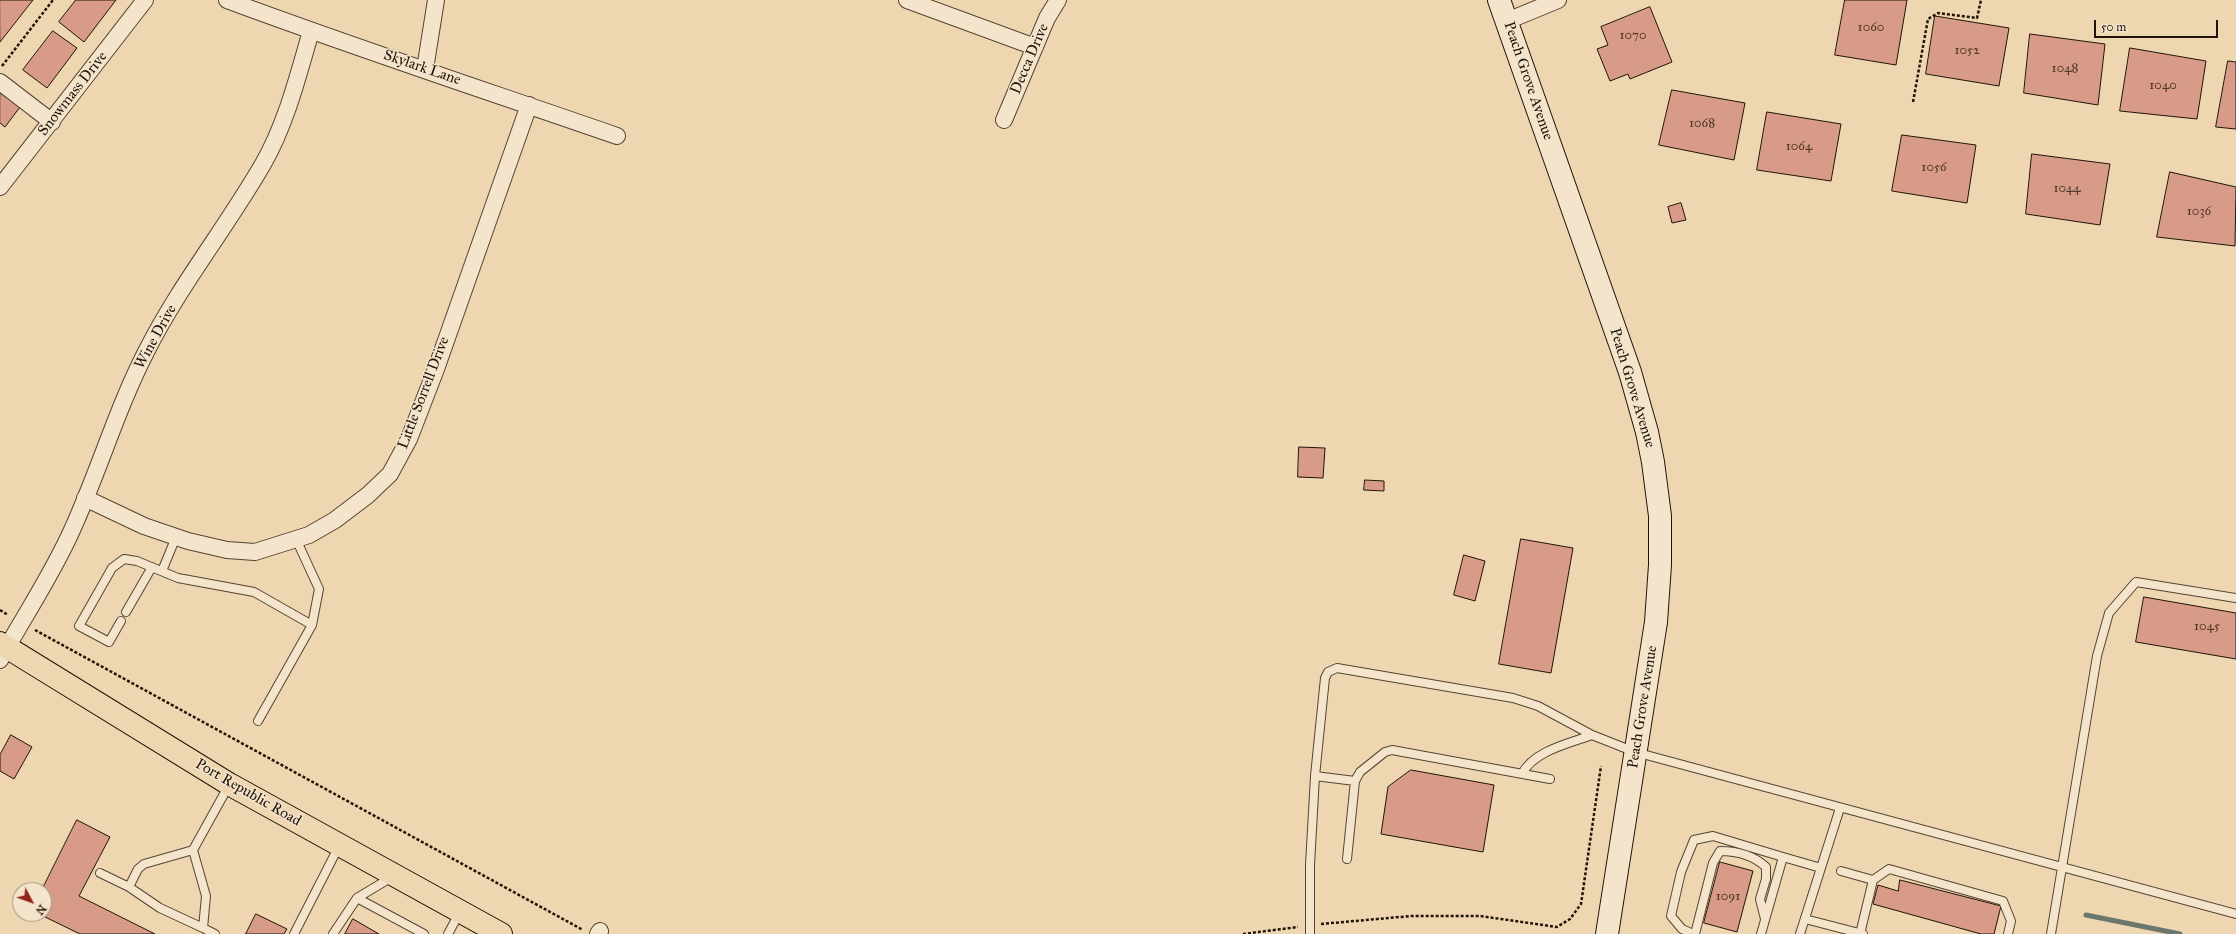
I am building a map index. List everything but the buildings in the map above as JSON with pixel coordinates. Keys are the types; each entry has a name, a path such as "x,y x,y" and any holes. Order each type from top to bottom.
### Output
{"main road":[{"name":"Peach Grove Avenue","path":"1500,0 1630,372 1647,432 1653,462 1660,516 1660,564 1656,622 1607,934"},
{"name":"Port Republic Road","path":"2,650 229,784 501,934"}],"street":[{"name":"Snowmass Drive","path":"0,187 52,122 145,0"},
{"name":"Skylark Lane","path":"227,0 311,32 425,69 617,136"},
{"path":"425,69 436,0"},
{"path":"907,0 1035,47"},
{"name":"Decca Drive","path":"1004,120 1047,18 1058,0"},
{"path":"1507,21 1558,0"},
{"name":"Wine Drive","path":"2,650 50,574 85,498 130,385 147,350 191,275 263,163 280,127 311,32"},
{"path":"0,74 52,122"},
{"name":"Little Sorrell Drive","path":"85,498 144,526 176,537 227,550 255,552 296,539 335,520 368,495 390,474 409,439 436,369 529,105"}],"lane":[{"path":"162,571 176,537"},
{"path":"258,721 312,625 319,589 296,539"},
{"path":"121,621 109,642 79,626 112,568 124,559 137,560 178,578 254,592 312,625"},
{"path":"126,612 152,567"},
{"path":"2051,934 2097,656 2109,613 2136,582 2236,598"},
{"path":"1310,934 1310,865 1315,776 1325,678 1328,672 1336,668 1513,698 1557,714 1592,735 1635,752 2236,914"},
{"path":"1522,774 1525,767 1542,755 1592,735"},
{"path":"1347,859 1355,781 1360,772 1385,752 1392,750 1550,779"},
{"path":"1315,776 1355,781"},
{"path":"203,928 206,896 193,850 229,784"},
{"path":"1800,934 1840,808"},
{"path":"1765,920 1760,899 1766,879 1766,867 1757,859 1734,851 1720,851 1713,863 1694,934 1682,928 1671,916 1681,872 1694,840 1712,836 1821,868"},
{"path":"294,934 340,845"},
{"path":"129,887 138,868 144,864 193,850"},
{"path":"1762,934 1783,857"},
{"path":"1805,919 1861,934 1874,880 1889,869 2003,901 2011,921 2008,934"},
{"path":"1841,871 1874,880"},
{"path":"100,873 129,887 160,908 215,934"},
{"path":"333,934 357,898 395,875"},
{"path":"357,898 424,934"},
{"path":"448,934 461,912"}],"path":[{"path":"0,74 53,0"},
{"path":"1913,102 1928,19 1938,13 1977,18 1981,0"},
{"path":"0,610 7,614"},
{"path":"37,631 579,928"},
{"path":"1341,922 1411,916 1480,916 1557,926 1570,920 1581,904 1601,766"},
{"path":"1243,934 1295,927"}],"waterway":[{"path":"2086,915 2180,934"}]}
